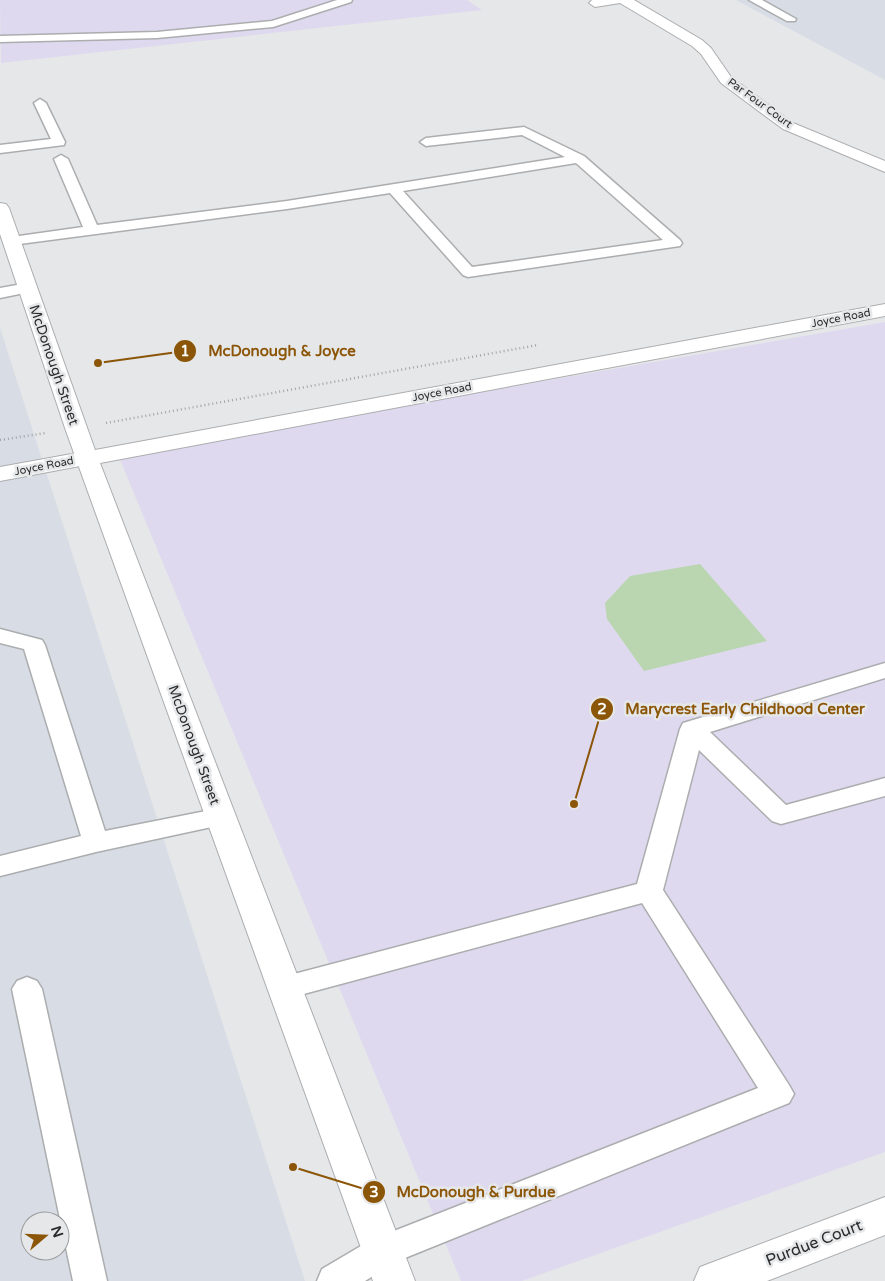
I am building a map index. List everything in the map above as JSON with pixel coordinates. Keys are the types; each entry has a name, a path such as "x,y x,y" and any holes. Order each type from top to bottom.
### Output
{"street":[{"path":"595,2 616,0"},
{"name":"Par Four Court","path":"625,0 696,43 706,51 726,80 788,126 885,167"},
{"name":"McDonough Street","path":"0,208 12,241 14,291 88,458 388,1266"},
{"name":"Joyce Road","path":"0,474 885,310"},
{"name":"Purdue Court","path":"715,1281 885,1216"}],"lane":[{"path":"0,39 156,35 273,24 347,0"},
{"path":"754,0 791,19"},
{"path":"0,149 59,142 40,103"},
{"path":"393,188 468,272 675,243 579,159 524,131 426,142"},
{"path":"12,241 287,205 579,159"},
{"path":"61,160 92,231"},
{"path":"0,636 34,645 96,842"},
{"path":"692,730 885,670"},
{"path":"692,730 780,815 885,787"},
{"path":"334,1281 388,1266 778,1094 649,891 692,730"},
{"path":"0,866 96,842 221,817"},
{"path":"285,987 649,891"},
{"path":"27,989 90,1281"}],"path":[{"path":"114,420 543,344"},
{"path":"0,440 48,433"}],"shaded area":[{"path":"0,0 467,0 482,10 1,63"},
{"path":"736,0 885,0 885,80"},
{"path":"885,322 885,1152 522,1281 461,1281 118,455"},
{"path":"0,328 305,1281 0,1281"}],"green space":[{"path":"700,564 767,641 644,671 607,619 605,603 630,576"}],"place":[{"name":"McDonough & Joyce","path":"98,363"},
{"name":"Marycrest Early Childhood Center","path":"574,804"},
{"name":"McDonough & Purdue","path":"293,1167"}]}
